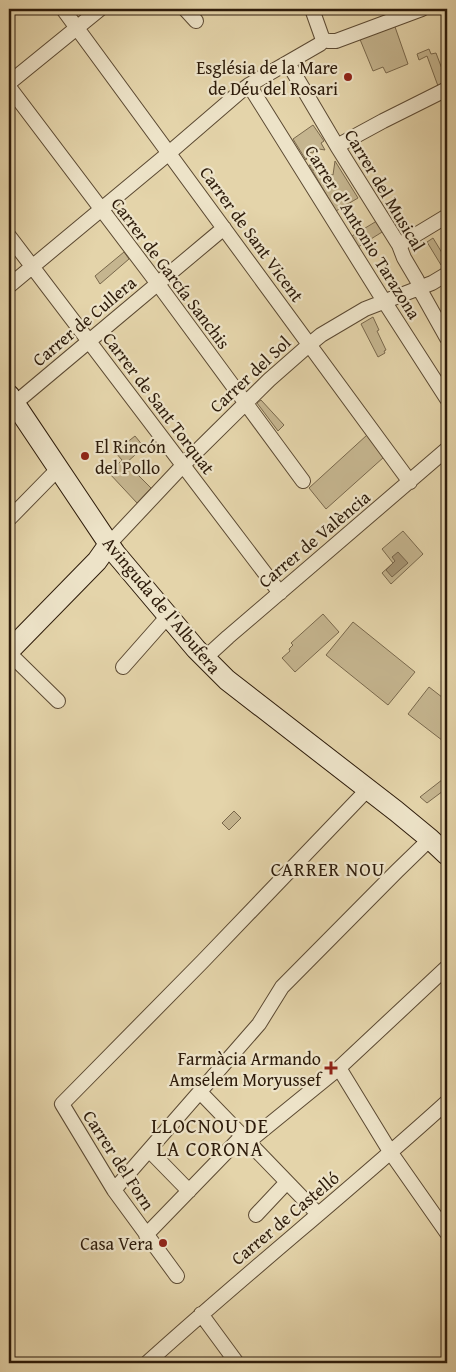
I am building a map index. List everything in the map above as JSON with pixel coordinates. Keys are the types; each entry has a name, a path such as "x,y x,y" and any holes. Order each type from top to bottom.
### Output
{"street":[{"name":"Carrer de Sant Vicent","path":"62,9 410,482"},
{"path":"9,85 100,9"},
{"path":"185,9 196,22"},
{"path":"312,9 323,40"},
{"path":"323,40 336,41 422,9"},
{"path":"9,286 248,85 320,44 323,40"},
{"name":"Carrer del Musical","path":"288,63 337,146 400,245 404,258 417,280 419,288 447,338"},
{"name":"Carrer de García Sanchis","path":"9,85 303,481"},
{"name":"Carrer d'Antonio Tarazona","path":"248,85 447,399"},
{"path":"337,146 447,89"},
{"path":"400,245 447,216"},
{"name":"Carrer de Cullera","path":"12,399 89,342 224,228"},
{"name":"Carrer de Sant Torquat","path":"9,236 280,593"},
{"name":"Carrer del Sol","path":"109,544 182,465 279,370 321,335 365,309 432,283 447,274"},
{"name":"Avinguda de l'Albufera","path":"12,399 109,544 196,649 227,680 368,789 447,855"},
{"name":"Carrer de València","path":"205,658 447,449"},
{"path":"9,520 58,469"},
{"path":"58,701 9,652 97,560 109,544"},
{"path":"123,667 168,616"},
{"name":"Carrer del Forn","path":"177,1276 114,1190 62,1104 368,789"},
{"path":"114,1190 259,1024 282,987 430,839"},
{"name":"Carrer del Forn","path":"146,1235 189,1191 245,1139 338,1068 447,967"},
{"path":"338,1068 391,1153 447,1233"},
{"path":"200,1092 318,1214"},
{"name":"Carrer de Castelló","path":"147,1363 201,1314 391,1153 447,1102"},
{"path":"148,1150 189,1191"},
{"path":"256,1216 287,1182"},
{"path":"201,1314 238,1363"}],"shaded area":[{"path":"394,24 408,64 386,73 383,67 373,71 359,37"},
{"path":"429,49 431,54 436,53 447,82 438,86 427,56 419,60 417,54"},
{"path":"313,125 324,141 321,143 325,150 319,149 318,151 314,150 313,153 308,152 306,160 293,139"},
{"path":"335,161 358,198 336,211 309,165 314,166 313,170 333,175"},
{"path":"380,219 387,229 358,247 352,236"},
{"path":"433,238 447,261 441,265 427,242"},
{"path":"124,252 129,259 100,284 95,276"},
{"path":"373,317 386,350 384,351 385,353 378,357 361,324"},
{"path":"261,400 284,425 278,431 257,403"},
{"path":"367,435 384,457 326,509 309,488"},
{"path":"135,436 144,447 126,463 151,488 137,503 109,473 122,460 115,452"},
{"path":"403,531 423,554 391,584 382,573 393,563 382,549"},
{"path":"398,552 408,563 392,577 386,570 395,561 392,557"},
{"path":"323,614 339,632 295,672 282,658 290,651 289,649 293,645 291,643"},
{"path":"353,622 415,672 388,705 326,655"},
{"path":"429,687 447,701 447,744 408,714"},
{"path":"447,776 447,788 427,803 420,797"},
{"path":"234,811 241,818 229,830 222,823"}],"place":[{"name":"Església de la Mare de Déu del Rosari","path":"348,77"},
{"name":"El Rincón del Pollo","path":"85,456"},
{"name":"Farmàcia Armando Amselem Moryussef","path":"331,1068"},
{"name":"Casa Vera","path":"163,1243"}],"district":[{"name":"CARRER NOU","path":"328,869"},
{"name":"LLOCNOU DE LA CORONA","path":"210,1136"}]}
